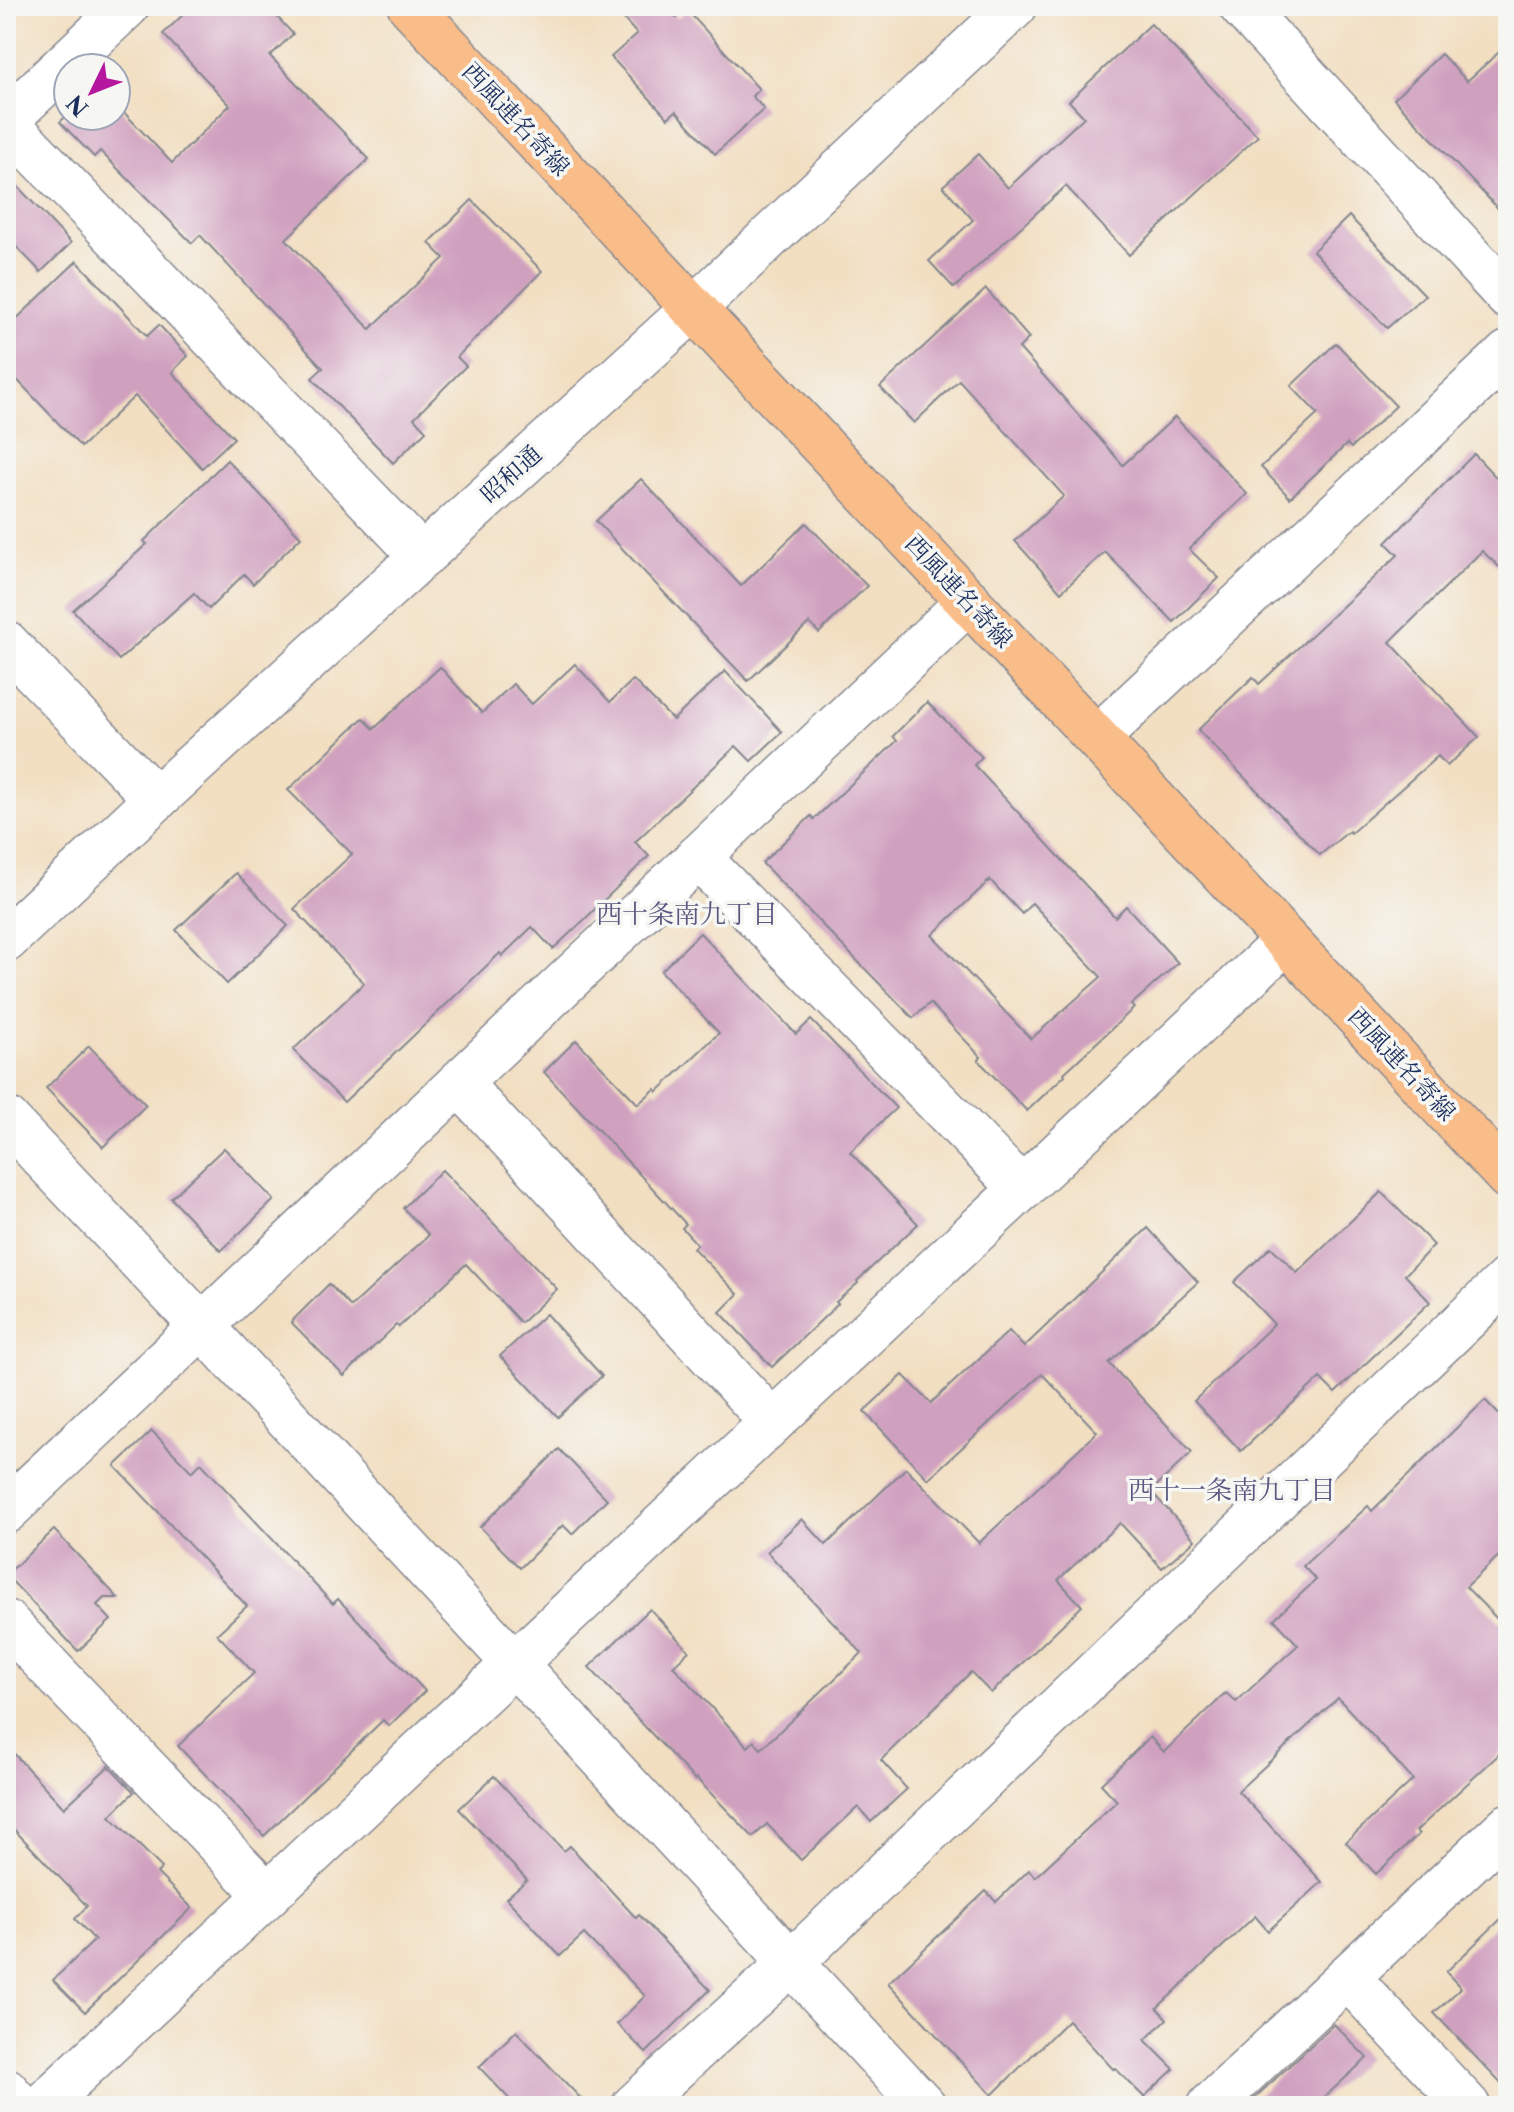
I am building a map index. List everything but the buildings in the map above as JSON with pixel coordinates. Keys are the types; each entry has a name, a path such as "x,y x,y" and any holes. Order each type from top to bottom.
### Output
{"main road":[{"name":"西風連名寄線","path":"410,6 1508,1177"}],"street":[{"path":"127,6 6,121 421,555"},
{"name":"昭和通","path":"6,940 421,555 694,308 1015,6"},
{"path":"1241,6 1508,297"},
{"path":"1097,738 1508,353"},
{"path":"6,1511 969,601"},
{"path":"6,643 156,799"},
{"path":"698,857 1022,1189"},
{"path":"42,2106 1286,941"},
{"path":"459,1083 772,1422"},
{"path":"6,1119 202,1326 924,2106"},
{"path":"634,2106 792,1962 1508,1279"},
{"path":"6,1622 267,1895"},
{"path":"1210,2106 1508,1826"},
{"path":"1347,1977 1468,2106"},
{"path":"6,2090 20,2106"}],"district":[{"name":"西十条南九丁目","path":"687,914"},
{"name":"西十一条南九丁目","path":"1232,1490"}]}
